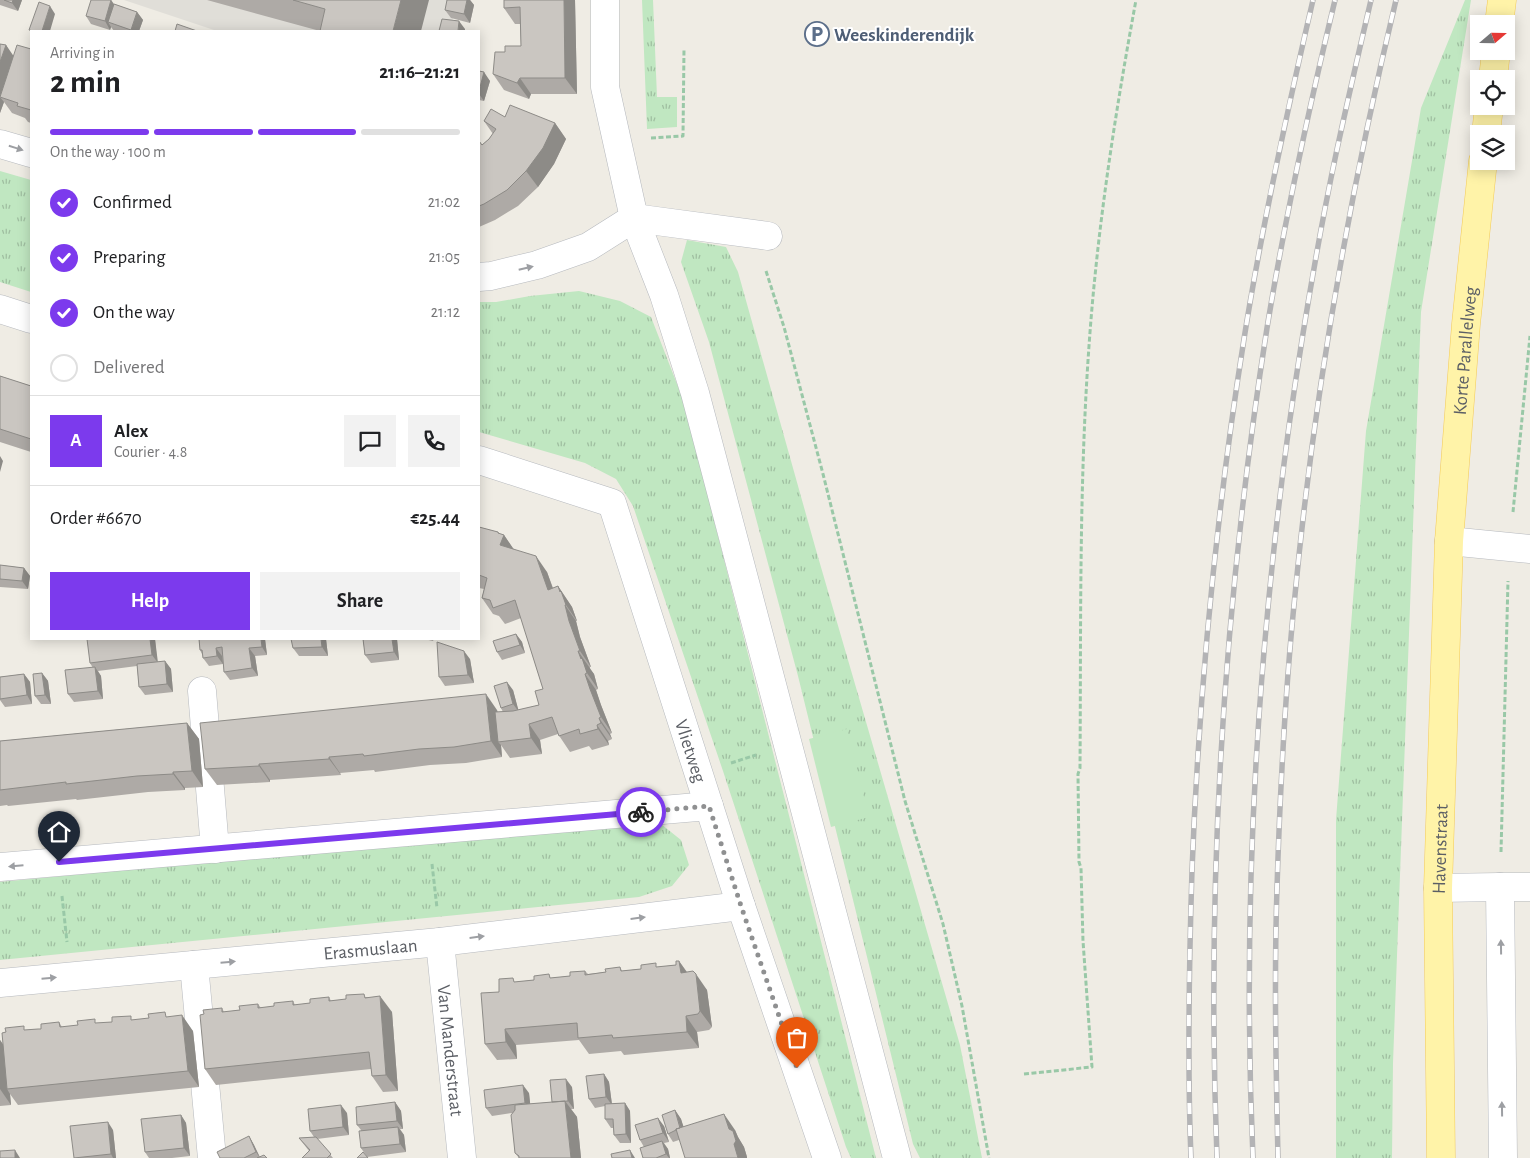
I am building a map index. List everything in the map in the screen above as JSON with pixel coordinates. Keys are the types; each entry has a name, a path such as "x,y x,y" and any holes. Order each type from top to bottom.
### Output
{"main road":[{"path":"1501,15 1502,0"},
{"name":"Korte Parallelweg","path":"1449,541 1466,324 1482,170"},
{"name":"Havenstraat","path":"1441,1158 1438,888 1449,541"}],"street":[{"path":"605,0 605,87 634,218 664,295 695,393 897,1158"},
{"path":"0,144 30,153"},
{"path":"480,278 537,265 588,247 634,218 762,235"},
{"path":"0,309 30,319"},
{"name":"Vlietweg","path":"480,460 612,503 741,906 827,1158"},
{"path":"1449,541 1520,548"},
{"path":"202,691 215,849"},
{"path":"0,867 709,806"},
{"path":"1500,886 1503,1158"},
{"path":"1438,888 1500,886 1530,888"},
{"name":"Erasmuslaan","path":"0,982 440,942 741,906"},
{"name":"Van Manderstraat","path":"440,942 462,1158"},
{"path":"194,965 212,1158"}],"path":[{"path":"1024,1074 1092,1067 1083,941 1081,868 1078,862 1082,466 1090,328 1097,256 1110,155 1136,0"},
{"path":"616,141 683,136 684,49"},
{"path":"762,235 905,801 943,924 962,1006 989,1158"},
{"path":"1500,886 1520,548 1530,336"},
{"path":"724,765 763,753"}],"shaded area":[{"path":"124,0 459,0 449,30 214,30"}],"green space":[{"path":"642,0 653,0 657,97 677,97 677,127 647,129"},
{"path":"1465,0 1471,0 1421,312 1393,1063 1392,1158 1336,1158 1336,820 1366,431 1421,108"},
{"path":"0,171 30,180 30,292 0,282"},
{"path":"687,240 726,247 738,272 816,550 960,1045 982,1158 920,1158 913,1144 798,676 709,342 681,262"},
{"path":"579,291 620,301 651,317 684,402 876,1158 851,1158 846,1147 723,771 633,506 616,479 585,463 480,432 480,302 496,302"},
{"path":"847,729 869,817 831,827 809,739"},
{"path":"661,824 681,840 689,865 672,886 639,897 0,960 0,882 206,862"}],"building":[{"path":"91,0 111,0 105,21 86,16"},
{"path":"293,0 401,0 393,30 320,30 325,9"},
{"path":"447,0 467,0 464,14 445,10"},
{"path":"504,0 564,0 565,78 520,78 517,83 493,74 495,52 505,52 505,46 521,46 520,7 504,8"},
{"path":"39,2 50,6 42,30 29,30"},
{"path":"114,4 137,12 131,30 108,22"},
{"path":"442,19 459,21 458,30 439,30"},
{"path":"177,24 194,30 175,30"},
{"path":"0,44 6,45 0,62"},
{"path":"17,45 30,49 30,110 17,106 18,103 0,97"},
{"path":"480,71 484,72 480,87"},
{"path":"510,105 555,123 543,148 526,171 507,190 480,206 480,142 482,145 496,129 484,121 491,109 505,117"},
{"path":"0,376 30,386 30,439 0,429"},
{"path":"480,527 504,535 500,545 536,556 548,590 558,586 561,591 580,651 578,651 587,673 585,674 601,717 599,718 601,723 597,725 598,729 580,734 579,729 559,736 552,717 529,724 531,738 498,742 495,712 513,711 539,705 535,691 543,689 515,600 493,608 490,600 482,598 487,578 480,575"},
{"path":"0,565 24,568 22,581 0,579"},
{"path":"516,634 520,645 497,652 493,641"},
{"path":"87,640 150,640 152,655 90,663"},
{"path":"199,640 261,640 262,647 249,648 252,668 224,672 222,647 216,648 217,656 203,658 202,650 200,650"},
{"path":"291,640 321,640 322,647 293,648"},
{"path":"363,640 392,640 394,652 365,655"},
{"path":"437,642 464,651 468,675 439,677"},
{"path":"165,661 167,684 139,687 137,664"},
{"path":"95,667 98,691 68,694 65,670"},
{"path":"42,673 45,695 35,696 33,674"},
{"path":"24,674 27,695 0,699 0,677"},
{"path":"507,682 513,704 501,708 494,686"},
{"path":"486,694 491,741 454,747 364,756 363,754 329,757 329,759 259,764 259,766 205,769 200,723"},
{"path":"187,723 192,771 0,790 0,741"},
{"path":"676,961 679,961 681,973 693,971 696,974 700,1011 698,1014 686,1016 687,1032 613,1038 612,1035 578,1038 577,1023 505,1029 506,1042 485,1044 481,993 499,992 499,979 513,978 514,982 534,980 534,976 549,974 550,978 570,976 570,972 585,971 585,975 606,972 605,969 620,967 621,971 641,969 641,965 656,963 656,967 676,965"},
{"path":"364,994 365,998 380,996 386,1075 372,1076 369,1052 205,1069 200,1015 204,1014 203,1010 222,1008 222,1012 240,1010 239,1006 258,1004 258,1008 274,1006 274,1003 293,1001 293,1005 310,1003 310,999 329,997 329,1001 346,999 346,995"},
{"path":"165,1012 166,1017 182,1015 188,1071 7,1089 2,1033 6,1032 5,1028 24,1026 24,1030 41,1029 41,1024 59,1022 60,1027 78,1025 77,1021 95,1019 95,1023 112,1022 112,1017 131,1016 131,1020 149,1018 148,1014"},
{"path":"604,1074 606,1097 589,1099 586,1076"},
{"path":"566,1079 568,1101 552,1102 550,1080"},
{"path":"523,1085 525,1103 486,1108 484,1090"},
{"path":"565,1101 571,1158 519,1158 515,1153 511,1115 515,1110 515,1105"},
{"path":"395,1102 397,1121 357,1125 356,1107"},
{"path":"625,1103 626,1134 614,1135 613,1119 605,1119 605,1104"},
{"path":"341,1105 343,1127 310,1131 308,1109"},
{"path":"675,1110 680,1128 668,1134 662,1115"},
{"path":"724,1114 729,1129 733,1131 738,1158 685,1158 676,1129"},
{"path":"181,1115 184,1148 145,1152 141,1119"},
{"path":"658,1118 663,1133 640,1140 635,1125"},
{"path":"108,1122 111,1154 74,1158 70,1126"},
{"path":"398,1127 400,1144 361,1148 359,1131"},
{"path":"249,1136 256,1152 244,1158 220,1158 217,1152"},
{"path":"316,1137 331,1154 327,1158 302,1158 310,1150 299,1138"},
{"path":"662,1141 666,1154 656,1158 643,1158 640,1148"},
{"path":"15,1150 15,1158 0,1158 0,1151"},
{"path":"630,1150 632,1158 612,1158 611,1154"},
{"path":"363,1152 368,1158 357,1158"}],"railway":[{"path":"1191,1158 1189,1014 1192,870 1204,670 1217,537 1234,405 1251,296 1275,169 1313,0"},
{"path":"1217,1158 1214,950 1217,846 1229,638 1252,431 1267,328 1298,163 1335,0"},
{"path":"1253,1158 1249,975 1251,883 1254,791 1268,608 1289,426 1310,290 1336,154 1371,0"},
{"path":"1278,1158 1275,989 1277,888 1283,742 1295,595 1312,445 1335,296 1363,148 1396,0"}],"way so far":[{"path":"641,812 709,806 741,906 797,1068"}],"place":[{"name":"Weeskinderendijk","path":"817,34"}],"route":[{"path":"59,862 641,812"}]}
